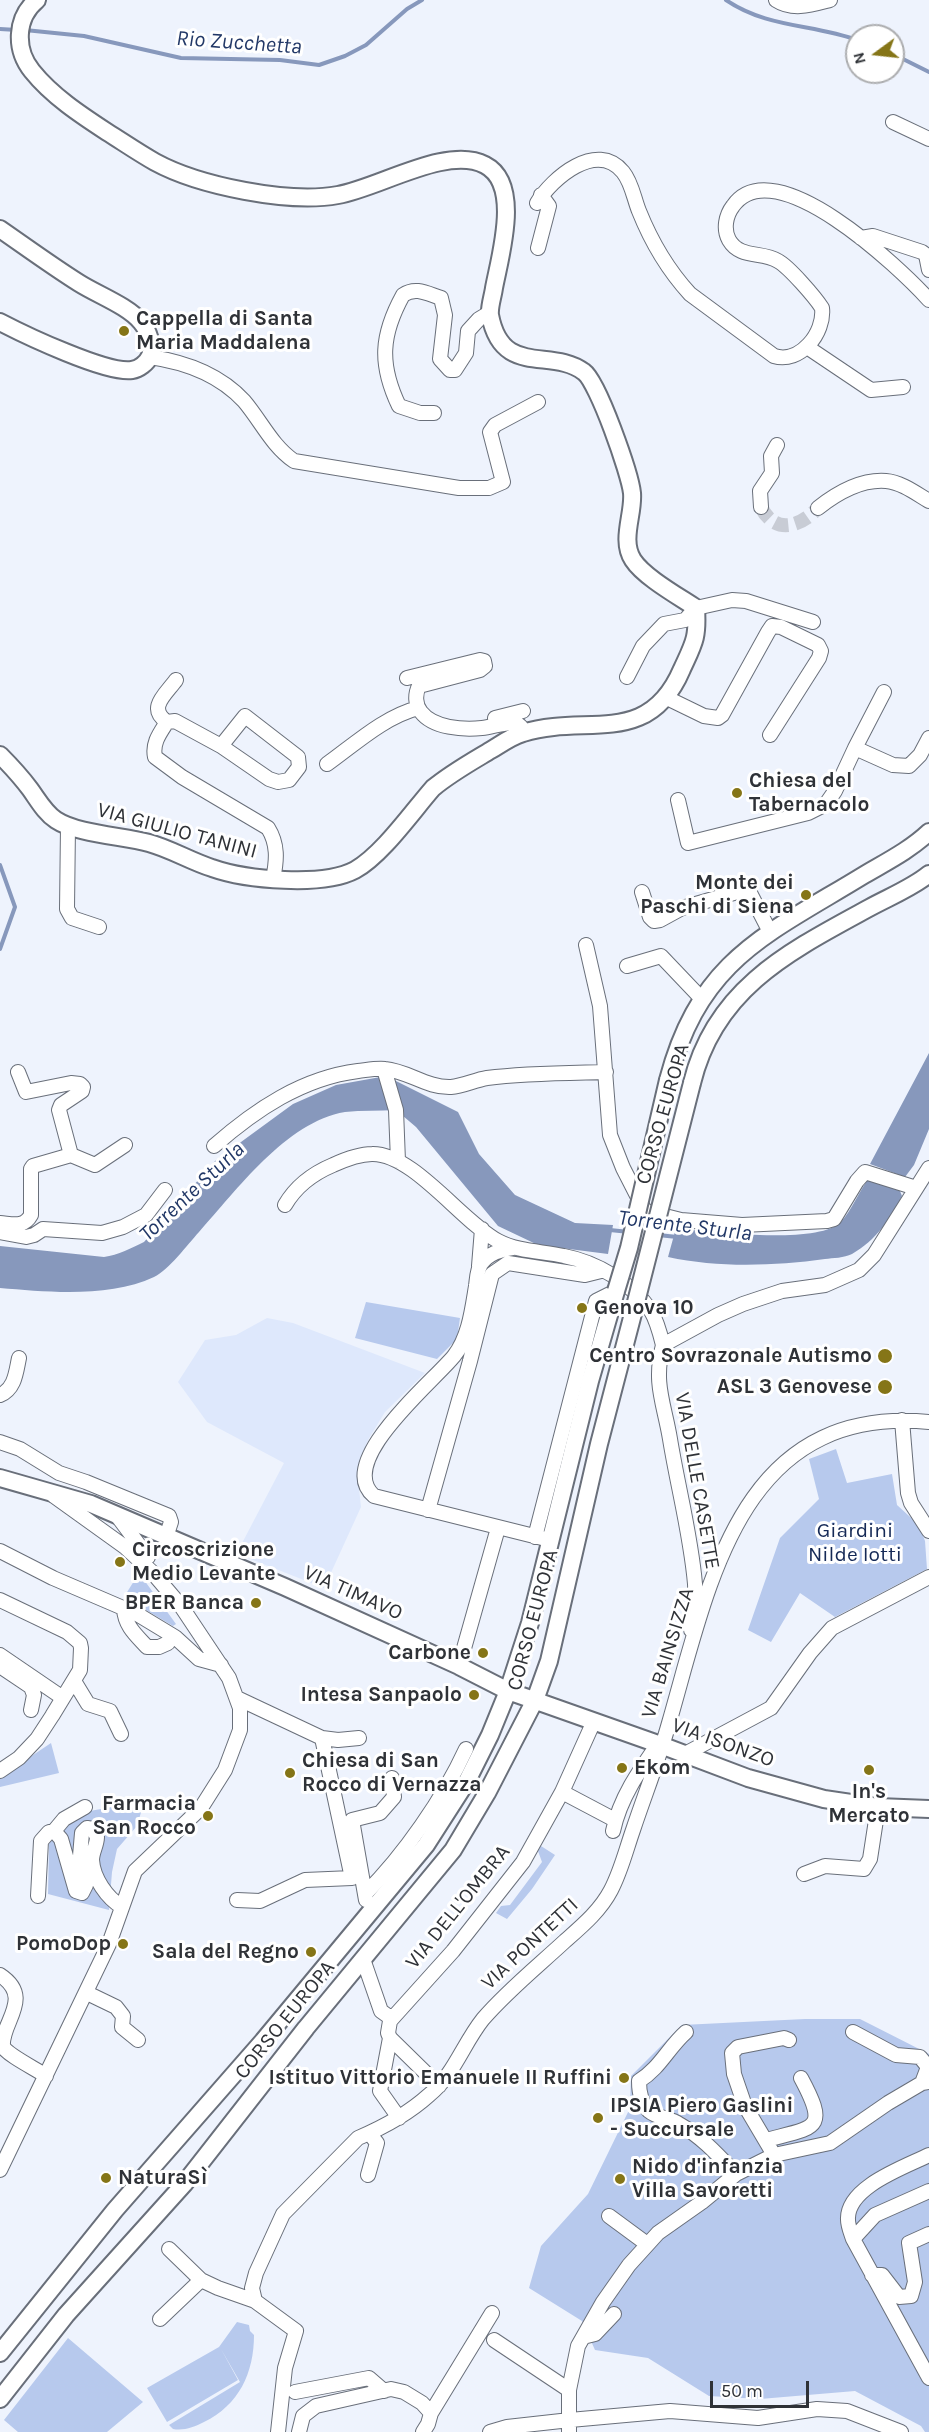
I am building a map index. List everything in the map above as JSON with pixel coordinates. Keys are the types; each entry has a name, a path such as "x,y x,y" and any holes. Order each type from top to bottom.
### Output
{"main road":[{"path":"37,0 32,4 21,27 21,49 26,64 63,101 157,163 210,182 285,197 315,198 362,189 439,163 460,159 488,167 503,185 506,205 501,249 489,313 495,331 505,348 536,360 561,363 585,372 599,394 632,493 627,547 633,561 696,608"},
{"path":"0,229 80,283 135,316 148,334 150,357 137,369 120,370 25,335 0,322"},
{"name":"VIA GIULIO TANINI","path":"0,755 47,813 68,826 148,843 175,851 213,868 273,879 318,880 355,870 369,861 444,778 524,732 551,727 610,725 642,716 657,708 676,684 698,634 696,608"},
{"name":"CORSO EUROPA","path":"0,2353 115,2210 263,2041 426,1845 467,1781 490,1735 508,1691 530,1623 542,1538 629,1248 668,1080 683,1034 701,998 737,957 770,932 906,850 929,832"},
{"name":"CORSO EUROPA","path":"0,2399 66,2315 184,2184 453,1850 508,1756 535,1700 549,1661 599,1444 692,1083 699,1058 714,1027 734,999 756,977 812,939 905,889 929,873"},
{"name":"VIA TIMAVO","path":"0,1478 90,1504 459,1666 508,1691"},
{"name":"VIA ISONZO","path":"508,1691 661,1744 748,1778 792,1791 824,1799 878,1807 929,1809"}],"street":[{"path":"776,0 781,4 803,7 830,0"},
{"path":"893,122 929,139"},
{"path":"538,248 549,206 539,199 556,178 580,164 600,160 612,163 625,175 643,220 657,247 671,271 690,294 774,356 791,357 807,347 821,322 822,308 778,260 745,253 736,248 728,238 726,219 731,208 743,195 754,191 772,190 792,196 828,215 857,235 910,279 929,300"},
{"path":"857,235 873,236 922,252 926,255 929,270"},
{"path":"434,412 420,413 399,406 386,372 384,341 398,304 403,295 409,291 426,292 441,298 445,315 440,359 450,370 454,370 466,352 468,331 479,319 489,313"},
{"path":"807,347 871,390 903,387"},
{"path":"150,357 187,363 222,382 243,401 282,453 294,461 459,488 489,488 503,482 490,432 495,425 538,402"},
{"path":"761,507 760,491 772,473 771,456 777,445"},
{"path":"818,508 839,491 887,481 929,502 929,514"},
{"path":"627,677 642,646 664,624 685,620 696,608 732,600 746,601 813,622"},
{"path":"667,698 704,716 718,718 722,715 772,626 781,627 818,645 820,651 819,658 770,735"},
{"path":"327,764 374,730 402,713 418,708 416,695 419,686 480,670 485,666 484,661 480,660 407,678"},
{"path":"176,680 159,702 156,710 159,716 167,722 175,721 221,746 269,779 278,782 289,780 299,767 298,757 245,716 221,746"},
{"path":"678,800 688,843 808,813 826,804 835,791 884,692"},
{"name":"VIA GIULIO TANINI","path":"418,708 432,722 465,728 515,723 522,727 524,732"},
{"path":"465,728 472,723 523,711"},
{"name":"VIA GIULIO TANINI","path":"167,722 155,745 155,757 182,777 268,828 274,838 277,854 273,879"},
{"path":"855,748 893,765 909,766 920,755 929,738"},
{"name":"VIA GIULIO TANINI","path":"68,826 68,909 72,918 99,927"},
{"path":"642,892 650,917 654,921 682,908 744,891 750,893 770,932"},
{"path":"586,945 600,1006 610,1136 623,1168 645,1210 681,1220 742,1225 827,1221 834,1219 865,1172 911,1186"},
{"path":"627,966 661,956 701,998"},
{"path":"214,1146 243,1120 293,1090 341,1073 399,1071 431,1084 452,1087 486,1078 606,1072"},
{"path":"18,1072 26,1092 71,1083 80,1084 82,1091 61,1105 59,1110 71,1155"},
{"path":"385,1072 396,1110 398,1156"},
{"path":"0,1223 21,1225 27,1222 31,1215 31,1169 33,1166 71,1155 95,1165 125,1145"},
{"path":"285,1205 298,1188 319,1170 342,1161 372,1154 398,1156 496,1239 513,1248 565,1256 595,1265 601,1271 616,1278 649,1309 657,1322 663,1345 743,1304 782,1292 825,1285 859,1270 873,1256 911,1186 929,1168"},
{"path":"0,1232 26,1237 43,1229 102,1233 123,1227 146,1215 165,1190"},
{"path":"479,1266 482,1229"},
{"path":"479,1266 494,1252 513,1248"},
{"path":"428,1510 492,1274 508,1263 585,1275 601,1271"},
{"name":"CORSO EUROPA","path":"479,1266 466,1337 455,1354 376,1442 364,1475 369,1492 374,1496 542,1538"},
{"name":"VIA DELLE CASETTE","path":"663,1345 658,1390 670,1439 695,1587 690,1614 692,1637"},
{"path":"0,1395 12,1385 20,1358"},
{"path":"902,1420 911,1503 929,1531"},
{"name":"VIA BAINSIZZA","path":"661,1744 692,1637 717,1568 744,1510 761,1485 778,1466 818,1440 844,1429 874,1421 929,1422"},
{"path":"0,1442 20,1449 58,1473 169,1516 171,1522 164,1536 152,1541 148,1557 152,1572"},
{"path":"48,1492 148,1557"},
{"path":"0,2170 110,1944 131,1880 140,1865 193,1818 225,1770 240,1730 241,1715 237,1698 221,1665 194,1623 125,1541 118,1517"},
{"path":"459,1666 498,1528"},
{"path":"125,1541 164,1536"},
{"path":"0,1551 53,1578 124,1609 175,1637 199,1659 221,1665"},
{"path":"685,1754 771,1708 810,1653 832,1628 929,1577"},
{"path":"0,1600 75,1638 81,1648 80,1670 37,1739 19,1758 0,1771"},
{"path":"124,1609 124,1618 129,1628 147,1647 159,1647 168,1643"},
{"path":"0,1655 63,1698"},
{"path":"0,1666 31,1687 34,1695 31,1710"},
{"path":"74,1681 88,1704 110,1711 121,1734"},
{"path":"237,1698 322,1738 338,1740 359,1738"},
{"name":"VIA DELL'OMBRA","path":"394,2016 453,1951 513,1876 562,1792 594,1721"},
{"path":"237,1900 260,1901 305,1880 352,1878 322,1738"},
{"path":"562,1792 614,1826 634,1777 661,1744"},
{"name":"VIA PONTETTI","path":"255,2301 252,2288 256,2273 283,2214 358,2138 399,2118 439,2086 466,2043 496,2005 592,1917 610,1892 620,1871 661,1744"},
{"path":"365,1894 380,1879 433,1808 452,1779 466,1749"},
{"path":"369,1914 351,1820 380,1813 394,1797 392,1779"},
{"path":"38,1896 41,1841 64,1819 85,1807"},
{"path":"804,1874 825,1866 864,1869 870,1859 878,1807"},
{"path":"54,1831 61,1839 76,1891 82,1893 86,1885 81,1871 82,1833 87,1828 96,1832 97,1842 92,1860 94,1870 108,1896 122,1907"},
{"path":"363,1959 381,2011 388,2016 394,2016 388,2027 390,2038 380,2091 399,2118"},
{"path":"0,1975 6,1979 13,1990 14,2003 2,2031 1,2042 4,2049 46,2076"},
{"path":"87,1993 116,2007 123,2016 122,2027 138,2040"},
{"path":"686,2032 670,2046 662,2061 652,2072 639,2080 642,2103 654,2114 677,2122 694,2133 708,2144 736,2174"},
{"path":"569,2426 569,2390 578,2346 603,2302 629,2265 658,2233 702,2202 736,2174 774,2155 830,2143 888,2103 925,2083 928,2067 920,2056 896,2055 853,2032"},
{"path":"390,2038 439,2086"},
{"path":"774,2155 745,2106 734,2074 732,2053 738,2047 784,2038 789,2040"},
{"path":"766,2140 813,2125 817,2115 815,2107 801,2078"},
{"path":"368,2175 377,2143 370,2134"},
{"path":"929,2155 880,2178 854,2200 848,2219 853,2239 872,2275 925,2359 929,2378"},
{"path":"853,2239 875,2215 929,2191"},
{"path":"609,2216 647,2244"},
{"path":"872,2275 882,2275 899,2298 911,2296 915,2282 909,2243 929,2234"},
{"path":"168,2249 201,2280 255,2301 296,2331 285,2368 278,2432"},
{"path":"160,2319 201,2280"},
{"path":"423,2432 431,2413 492,2313"},
{"path":"584,2337 595,2334 614,2314"},
{"path":"494,2340 569,2390"},
{"path":"295,2392 369,2378 384,2391"},
{"path":"299,2432 303,2416 310,2409 384,2391 404,2392 422,2403 431,2413"},
{"path":"490,2432 507,2427 569,2426 670,2411 758,2418 817,2409 847,2410 901,2432"}],"shaded area":[{"path":"267,1318 293,1323 425,1373 385,1412 368,1440 357,1471 361,1507 324,1588 238,1554 284,1463 207,1422 178,1382 205,1340 236,1335"}],"green space":[{"path":"366,1302 460,1318 457,1339 437,1359 355,1338"},
{"name":"Giardini Nilde Iotti","path":"836,1449 847,1483 892,1474 897,1505 919,1525 925,1541 927,1569 835,1617 800,1593 771,1642 748,1630 780,1538 819,1499 809,1459"},
{"path":"139,1573 176,1624 173,1626 124,1597"},
{"path":"51,1743 59,1773 0,1787 0,1777"},
{"path":"118,1806 142,1809 137,1826 117,1849 112,1872 109,1910 48,1894 49,1844 59,1830 84,1812"},
{"path":"541,1846 555,1855 532,1889 507,1919 496,1913 501,1906 510,1905 542,1862 538,1851"},
{"path":"805,2019 860,2019 929,2054 929,2432 925,2432 921,2426 855,2391 760,2399 709,2396 648,2358 595,2350 582,2321 529,2288 541,2246 588,2194 630,2108 631,2076 682,2025"},
{"path":"237,2322 249,2325 254,2335 251,2362 242,2386 227,2407 216,2415 193,2427 173,2429 169,2425 240,2382 221,2349 238,2380 167,2422 147,2388 219,2347"},
{"path":"68,2338 143,2402 107,2432 18,2432 4,2420"}],"water":[{"path":"929,1053 929,1129 914,1165 905,1177 870,1164"},
{"path":"386,1076 458,1112 479,1154 515,1195 575,1223 613,1225 608,1254 538,1245 498,1226 416,1127 396,1110 358,1111 323,1118 283,1143 246,1178 172,1263 154,1277 137,1284 98,1291 58,1292 0,1288 0,1246 104,1257 130,1249 144,1242 215,1161 293,1104 336,1085"},
{"path":"868,1179 900,1191 902,1196 875,1236 849,1255 838,1258 746,1265 706,1263 668,1257 676,1228 762,1235 810,1233 829,1229 845,1218"}],"waterway":[{"name":"Rio Zucchetta","path":"25,30 84,36 181,58 280,60 319,65 345,56 366,45 407,9 422,0"},
{"path":"726,0 742,9 774,21 845,36"},
{"path":"0,29 17,30"},
{"path":"905,60 929,72"},
{"path":"0,865 15,907 0,949"},
{"name":"Torrente Sturla","path":"610,1230 629,1232"},
{"name":"Torrente Sturla","path":"658,1235 677,1237"}],"tunnel":[{"path":"761,507 773,522 780,525 803,520 818,508"}],"place":[{"name":"Cappella di Santa Maria Maddalena","path":"124,331"},
{"name":"Chiesa del Tabernacolo","path":"737,793"},
{"name":"Monte dei Paschi di Siena","path":"806,895"},
{"name":"Genova 10","path":"582,1308"},
{"name":"Centro Sovrazonale Autismo","path":"885,1356"},
{"name":"ASL 3 Genovese","path":"885,1387"},
{"name":"Circoscrizione Medio Levante","path":"120,1562"},
{"name":"BPER Banca","path":"256,1603"},
{"name":"Carbone","path":"483,1653"},
{"name":"Intesa Sanpaolo","path":"474,1695"},
{"name":"Ekom","path":"622,1768"},
{"name":"In's Mercato","path":"869,1770"},
{"name":"Chiesa di San Rocco di Vernazza","path":"290,1773"},
{"name":"Farmacia San Rocco","path":"208,1816"},
{"name":"PomoDop","path":"123,1944"},
{"name":"Sala del Regno","path":"311,1952"},
{"name":"Istituo Vittorio Emanuele II Ruffini","path":"624,2078"},
{"name":"IPSIA Piero Gaslini - Succursale","path":"598,2118"},
{"name":"NaturaSì","path":"106,2178"},
{"name":"Nido d'infanzia Villa Savoretti","path":"620,2179"}]}
